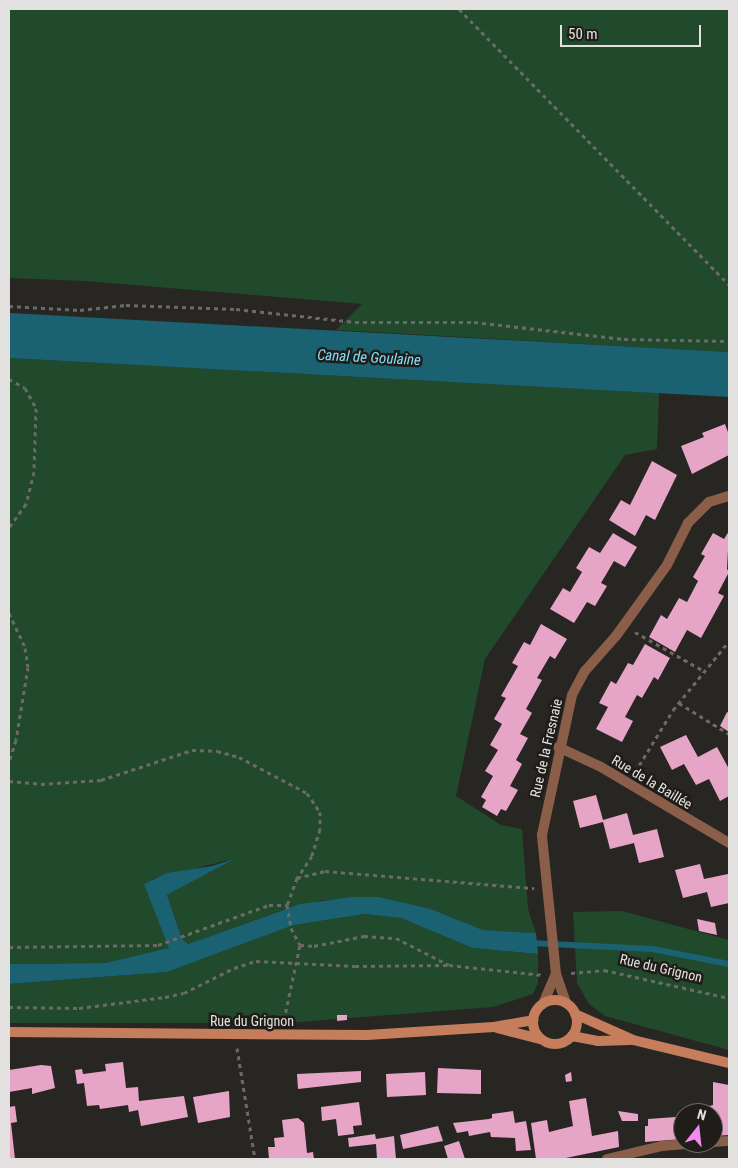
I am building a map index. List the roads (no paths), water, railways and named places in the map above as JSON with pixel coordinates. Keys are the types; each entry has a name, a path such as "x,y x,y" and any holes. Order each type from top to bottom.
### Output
{"street":[{"name":"Rue de la Fresnaie","path":"566,1003 556,974 553,928 542,835 558,747 576,687 585,671 624,625 667,565 688,523 709,502 729,496"},
{"name":"Rue de la Baillée","path":"558,747 628,784 729,843"},
{"name":"Rue de la Fresnaie","path":"543,1004 556,974"},
{"path":"634,1040 598,1041 572,1036 553,1044 540,1039 533,1020 543,1004 554,1000 566,1003 575,1014 634,1040 729,1063"},
{"path":"572,1036 577,1026 575,1014"},
{"name":"Rue du Grignon","path":"9,1032 366,1035 494,1027 533,1020"},
{"name":"Rue du Grignon","path":"494,1027 540,1039"},
{"path":"607,1159 673,1145"}],"water":[{"name":"Canal de Goulaine","path":"9,313 729,352 729,397 9,358"},
{"path":"234,859 167,895 182,939 188,944 300,904 353,897 378,897 431,909 483,930 536,933 538,954 473,948 401,918 365,914 294,925 167,972 9,984 9,964 105,963 169,948 144,884 167,873 212,866"}],"waterway":[{"path":"530,943 653,949 729,964"}]}
